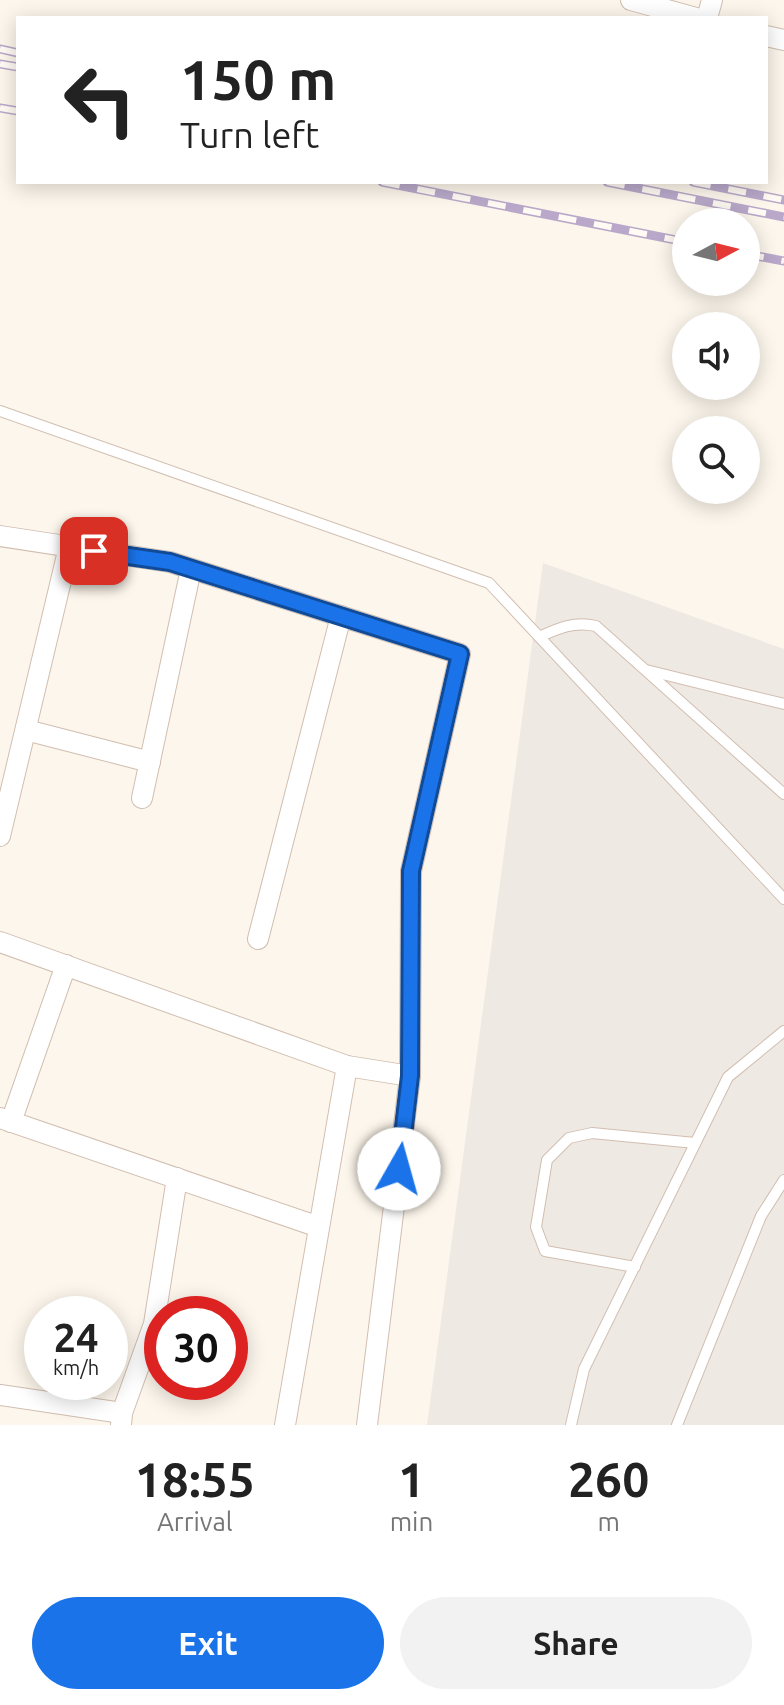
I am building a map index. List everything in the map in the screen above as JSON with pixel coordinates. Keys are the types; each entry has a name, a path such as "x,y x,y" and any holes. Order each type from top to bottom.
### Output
{"street":[{"path":"631,0 689,16"},
{"path":"0,536 170,562 460,654 411,871 410,1076 367,1425"},
{"path":"0,836 69,547"},
{"path":"142,798 191,569"},
{"path":"258,939 341,616"},
{"path":"26,730 150,762"},
{"path":"0,942 347,1066 410,1076"},
{"path":"66,965 6,1120 319,1227"},
{"path":"285,1425 347,1066"},
{"path":"0,1395 122,1419 154,1324 177,1178"}],"lane":[{"path":"0,411 489,583 784,899"},
{"path":"539,637 564,625 580,622 596,626 784,794"},
{"path":"645,670 784,704"},
{"path":"571,1425 584,1369 728,1077 784,1031"},
{"path":"635,1267 545,1251 536,1227 547,1160 569,1138 592,1133 695,1143"},
{"path":"677,1425 761,1216 784,1180"}],"shaded area":[{"path":"543,563 784,649 784,1425 427,1425"}],"railway":[{"path":"0,49 16,53"},
{"path":"0,64 16,67"},
{"path":"0,108 16,111"},
{"path":"392,184 672,239"},
{"path":"617,184 784,217"},
{"path":"703,184 784,200"},
{"path":"760,257 784,261"}],"route":[{"path":"94,551 170,562 460,654 411,871 410,1076 399,1169"}]}
